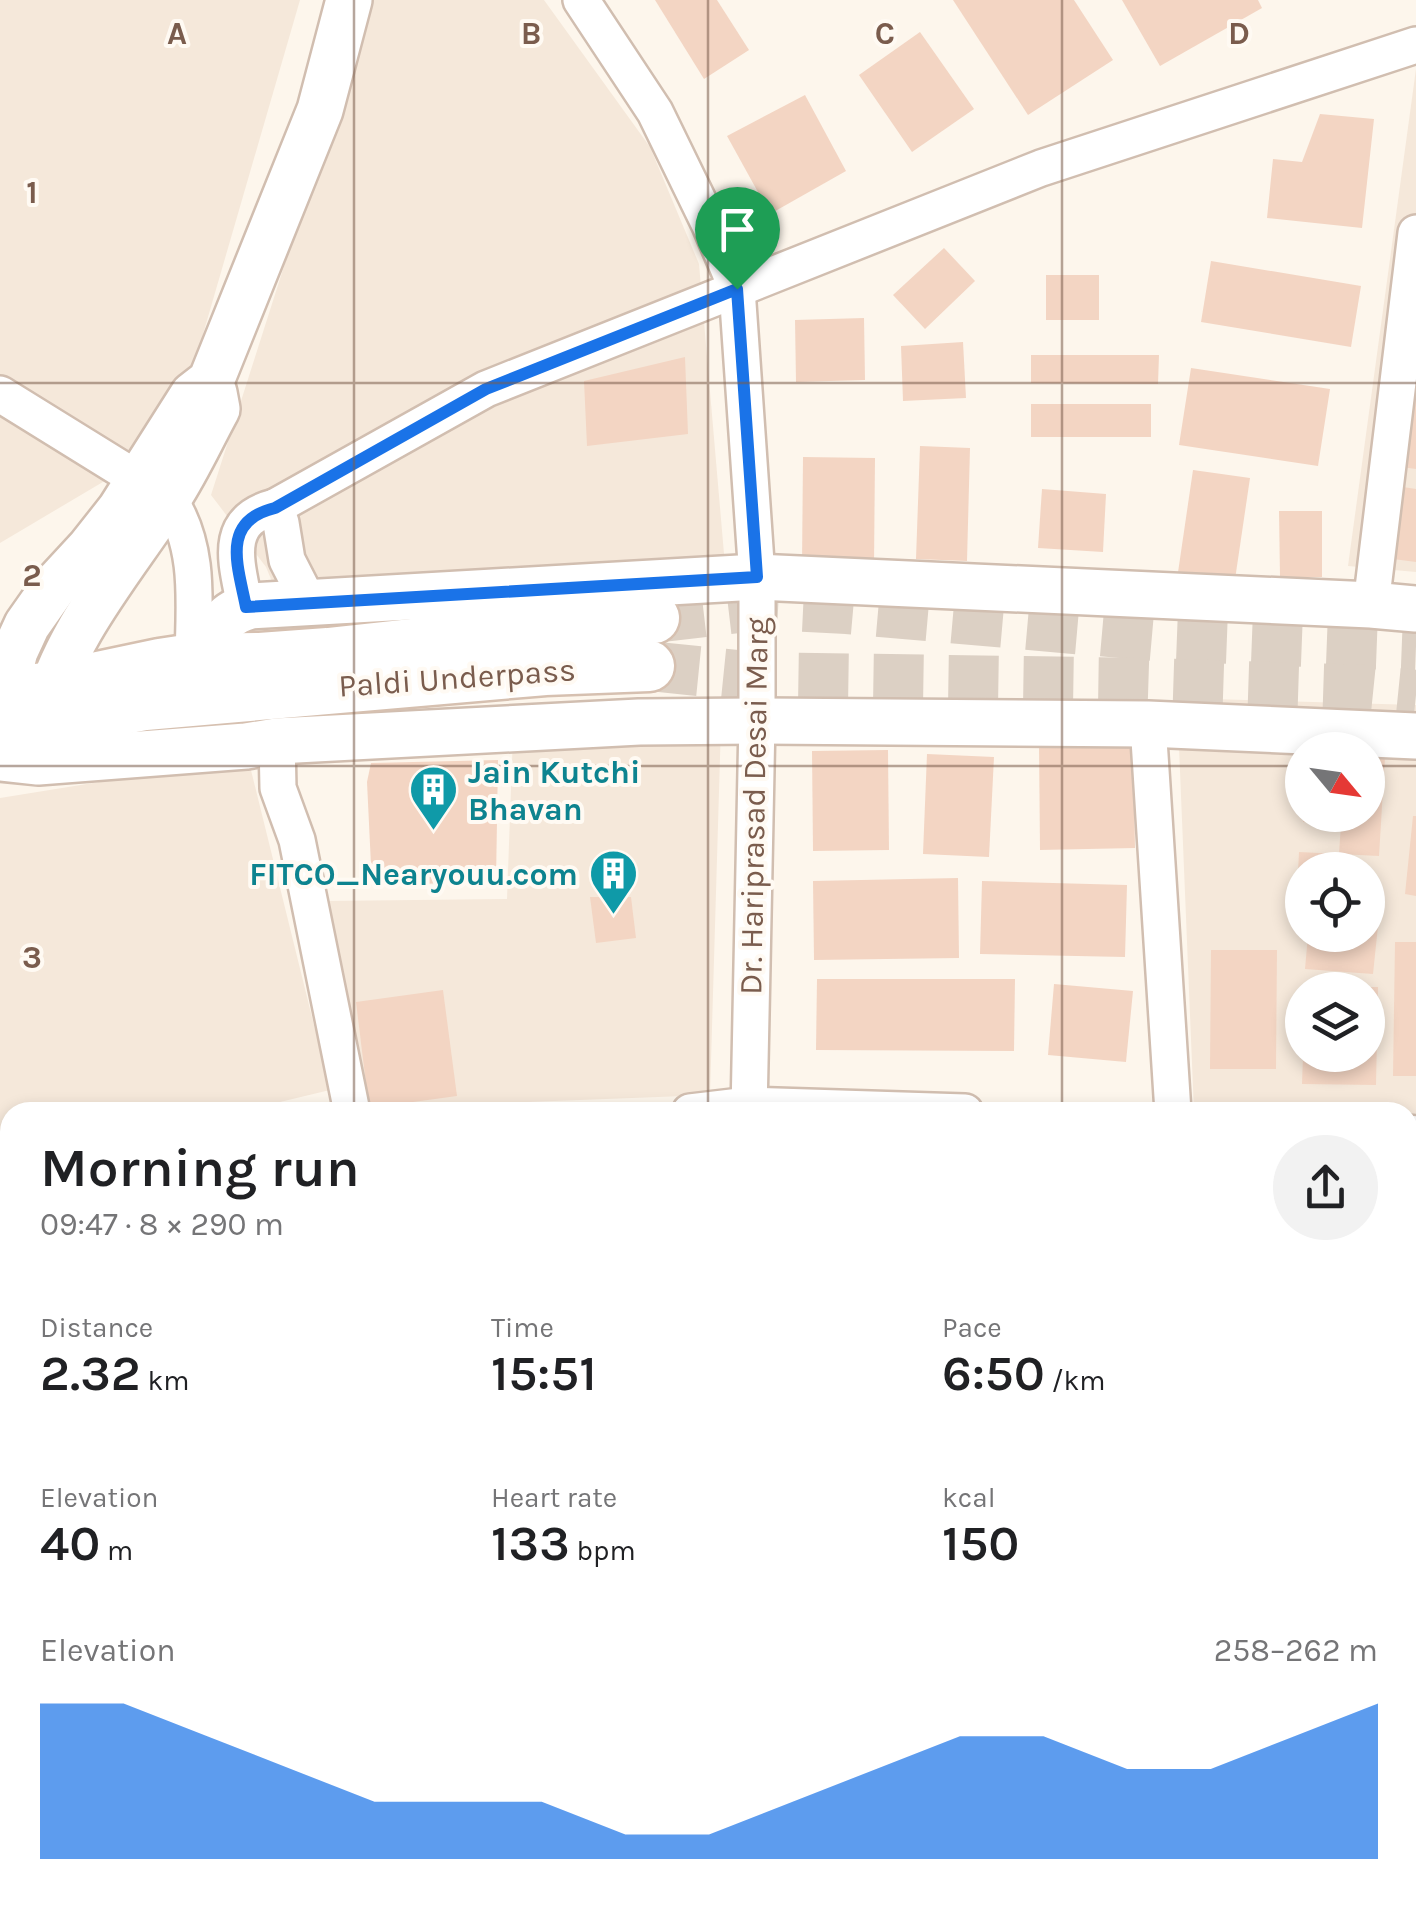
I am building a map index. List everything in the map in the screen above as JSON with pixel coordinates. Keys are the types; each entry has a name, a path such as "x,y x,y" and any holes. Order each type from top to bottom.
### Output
{"main road":[{"name":"Paldi Underpass","path":"590,624 652,642 545,670 271,717 145,705 15,718 160,664 199,659 328,653 590,624"}],"street":[{"path":"15,718 14,651 27,625 53,588 120,510 153,489 192,395 212,381 320,110 350,0"},
{"name":"Dr. Hariprasad Desai Marg","path":"582,0 656,112 737,289 757,577 749,1102"},
{"path":"246,607 236,554 241,527 486,389 1040,168 1416,45"},
{"path":"1371,605 1416,233"},
{"path":"0,394 153,489 180,514 193,562 199,659"},
{"path":"275,508 282,523 287,560 309,603"},
{"path":"199,659 223,620 246,607 757,577 1416,609"},
{"path":"350,1102 296,840 278,788 271,717 1148,724 1416,736"},
{"path":"1148,724 1172,1102"}],"shaded area":[{"path":"0,0 300,0 172,441 0,543"},
{"path":"369,0 544,0 650,147 699,264 726,577 302,655 266,567 211,495"},
{"path":"1416,69 1416,572 1348,566"},
{"path":"1177,698 1416,705 1416,1102 1194,1102"},
{"path":"721,724 710,1095 529,1102 347,1102 323,901 507,899 513,734"},
{"path":"248,758 330,1090 280,1102 0,1102 0,798"}],"building":[{"path":"655,0 717,0 749,50 704,79"},
{"path":"953,0 1074,0 1113,60 1028,115"},
{"path":"1122,0 1258,0 1262,8 1160,66"},
{"path":"920,32 974,109 912,152 859,75"},
{"path":"805,95 846,171 770,214 727,136"},
{"path":"1320,114 1374,119 1362,228 1267,218 1273,159 1302,162"},
{"path":"944,248 975,281 925,329 893,295"},
{"path":"1211,261 1361,286 1351,347 1201,322"},
{"path":"1046,275 1099,275 1099,320 1046,320"},
{"path":"864,318 865,380 796,382 795,320"},
{"path":"963,342 966,398 903,401 901,346"},
{"path":"1031,355 1159,355 1158,384 1031,383"},
{"path":"685,357 688,434 587,446 584,381"},
{"path":"1191,368 1330,389 1318,466 1179,445"},
{"path":"1411,381 1416,382 1416,469 1401,467"},
{"path":"1031,404 1151,404 1151,437 1031,437"},
{"path":"920,446 970,448 967,561 916,559"},
{"path":"803,457 875,458 874,565 802,565"},
{"path":"1193,470 1250,478 1233,593 1176,586"},
{"path":"1403,487 1416,489 1416,562 1393,559"},
{"path":"1042,489 1106,494 1103,552 1038,548"},
{"path":"1279,511 1322,511 1322,577 1280,577"},
{"path":"1133,741 1135,848 1040,850 1039,744"},
{"path":"888,750 889,850 813,851 812,751"},
{"path":"927,754 994,757 989,857 923,854"},
{"name":"Jain Kutchi Bhavan","path":"498,760 496,881 372,886 367,782 371,763"},
{"path":"1416,816 1416,896 1405,894"},
{"path":"1340,832 1380,832 1379,852 1339,852"},
{"path":"958,878 959,958 814,960 813,881"},
{"path":"982,881 1127,885 1125,957 980,954"},
{"name":"FITCO_Nearyouu.com","path":"590,897 631,897 636,938 596,943"},
{"path":"1395,942 1416,942 1416,1076 1393,1076"},
{"path":"1211,950 1277,950 1276,1069 1210,1069"},
{"path":"1306,952 1375,952 1373,972 1305,969"},
{"path":"817,979 1015,979 1014,1051 816,1050"},
{"path":"1054,984 1133,991 1126,1062 1048,1055"},
{"path":"443,990 457,1096 413,1102 368,1102 356,1002"},
{"path":"1302,1072 1376,1072 1376,1085 1302,1084"}],"tunnel":[{"path":"654,618 765,605 1154,636 1416,646"},
{"path":"649,666 758,677 1148,683 1416,695"}],"place":[{"name":"Jain Kutchi Bhavan","path":"433,832"},
{"name":"FITCO_Nearyouu.com","path":"613,916"}],"route":[{"path":"737,289 757,577 246,607 236,541 241,527 251,518 486,389 737,289"}]}
